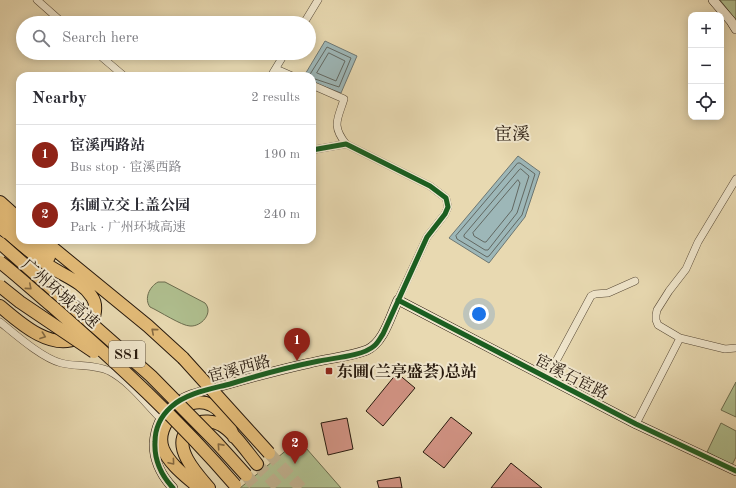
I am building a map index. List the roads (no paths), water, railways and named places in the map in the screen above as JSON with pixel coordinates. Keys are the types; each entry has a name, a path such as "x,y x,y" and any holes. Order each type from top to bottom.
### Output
{"highway":[{"path":"0,202 16,216"},
{"path":"2,221 16,226"},
{"path":"2,221 16,230"},
{"path":"2,221 16,234"},
{"name":"广州环城高速","path":"0,243 133,360 198,423 246,476"},
{"path":"26,244 48,265 80,283"},
{"path":"0,306 25,327 37,334 66,342 85,334 93,322 95,303 92,297 80,283 35,244"},
{"path":"47,244 148,326 183,358 269,453"},
{"name":"广州环城高速","path":"0,262 134,380 203,448 235,485"},
{"path":"0,286 42,317 134,380"},
{"path":"198,488 177,468 164,450 161,442 161,435 169,420 176,411 186,405 195,402 205,403 212,405 221,413 234,437"},
{"path":"209,488 183,451 183,436 193,424 202,421 222,425 256,464"}],"street":[{"path":"37,0 55,16"},
{"path":"308,16 318,0"},
{"path":"713,0 736,29"},
{"path":"105,60 119,72"},
{"path":"274,72 281,60"},
{"path":"276,69 283,72"},
{"path":"316,87 344,99 336,126 338,135 346,144"},
{"path":"316,149 346,144"},
{"name":"宦溪西路","path":"173,488 164,478 156,460 154,450 156,429 163,415 176,403 203,391 374,347 379,340 427,237 445,214 448,207 446,198 430,186 346,144"},
{"path":"736,179 698,242 686,270 669,291 657,310 656,320 658,325 680,338 725,349 736,348"},
{"path":"546,378 591,296 595,294 608,293 635,281"},
{"name":"宦溪石宦路","path":"398,300 636,424 736,471"},
{"path":"0,322 42,353 61,362 84,365 109,371 126,382 161,419"},
{"path":"636,424 680,338"}],"water":[{"path":"325,41 357,56 341,93 316,84 316,72 306,72 314,60 316,60 316,56"},
{"path":"518,156 540,172 525,217 489,263 449,238"}],"tunnel":[{"path":"269,453 301,488"},
{"path":"257,464 279,488"},
{"path":"246,475 257,488"}],"place":[{"name":"宦溪西路站","path":"297,361"},
{"name":"东圃(兰亭盛荟)总站","path":"329,371"},
{"name":"东圃立交上盖公园","path":"295,464"}],"district":[{"name":"宦溪","path":"512,134"}]}
